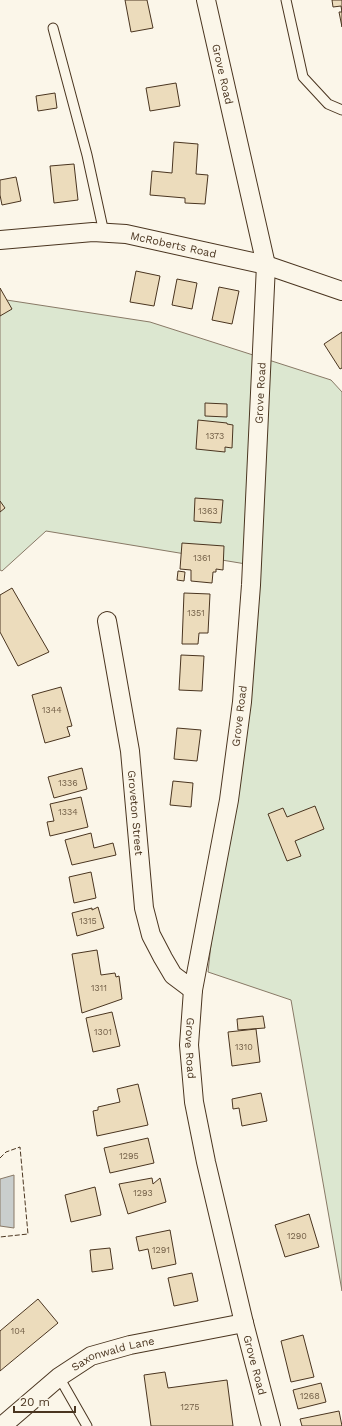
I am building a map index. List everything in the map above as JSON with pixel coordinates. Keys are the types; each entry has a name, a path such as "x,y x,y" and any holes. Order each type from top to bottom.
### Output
{"street":[{"name":"Grove Road","path":"206,0 266,265 251,585 242,702 229,800 193,990 189,1046 194,1102 206,1162 244,1323 271,1426"},
{"name":"McRoberts Road","path":"0,240 55,235 104,233 126,234 266,265 342,291"},
{"name":"Groveton Street","path":"107,621 130,751 144,908 151,935 173,975 193,990"},
{"name":"Saxonwald Lane","path":"2,1426 59,1377 91,1356 130,1345 244,1323"}],"lane":[{"path":"286,0 303,77 328,104 342,110"},
{"path":"53,28 87,155 104,233"},
{"path":"59,1377 87,1426"}],"green space":[{"path":"0,299 150,322 331,380 342,392 342,1291 291,1000 208,972 252,565 46,531 2,571 0,570"}],"shaded area":[{"path":"14,1175 14,1228 0,1226 0,1179"}],"building":[{"path":"125,0 147,0 153,28 131,32"},
{"path":"332,0 342,0 342,12 341,6 333,7"},
{"path":"339,12 342,12 342,27"},
{"path":"176,83 180,106 150,111 146,88"},
{"path":"55,93 57,108 38,111 36,96"},
{"path":"174,142 198,144 196,174 208,175 205,204 185,203 185,198 150,195 152,171 172,173"},
{"path":"74,164 78,200 54,203 50,166"},
{"path":"16,177 21,201 2,205 0,180"},
{"path":"136,271 160,276 154,306 130,302"},
{"path":"177,279 197,283 192,309 172,305"},
{"path":"219,287 239,291 232,324 212,320"},
{"path":"0,288 12,309 0,316"},
{"path":"342,332 342,368 340,369 324,344"},
{"path":"205,403 227,404 227,417 205,416"},
{"path":"198,420 233,425 232,448 225,447 225,452 196,449"},
{"path":"195,498 223,500 221,523 194,521"},
{"path":"0,501 5,508 0,512"},
{"path":"182,543 224,546 223,570 216,569 216,572 213,572 212,583 191,581 191,570 180,569"},
{"path":"178,571 185,572 184,581 177,580"},
{"path":"12,588 49,652 18,666 0,632 0,595"},
{"path":"184,593 210,594 208,633 199,633 198,644 182,644"},
{"path":"181,655 204,656 202,691 179,690"},
{"path":"61,687 72,726 67,727 70,736 45,743 32,695"},
{"path":"177,728 201,730 197,761 174,759"},
{"path":"82,768 87,789 54,798 48,777"},
{"path":"173,781 193,783 191,807 170,805"},
{"path":"81,797 88,827 50,836 47,822 54,821 50,804"},
{"path":"315,806 324,829 295,841 301,856 287,861 268,814 283,808 287,817"},
{"path":"91,833 94,848 113,843 116,855 72,865 65,840"},
{"path":"91,872 96,898 74,903 69,877"},
{"path":"98,907 104,928 77,936 72,913 92,908 92,910"},
{"path":"97,950 101,975 115,973 116,977 119,976 122,999 82,1013 72,954"},
{"path":"112,1012 120,1046 93,1052 86,1018"},
{"path":"263,1016 265,1028 238,1030 237,1019"},
{"path":"256,1029 260,1062 232,1066 228,1032"},
{"path":"138,1084 148,1125 97,1136 93,1111 98,1110 98,1107 120,1102 117,1089"},
{"path":"261,1093 267,1121 242,1126 239,1108 233,1109 232,1099"},
{"path":"148,1138 154,1163 110,1173 104,1148"},
{"path":"152,1178 153,1184 160,1178 166,1202 128,1214 119,1184"},
{"path":"95,1187 101,1215 71,1222 65,1195"},
{"path":"309,1214 319,1247 285,1257 275,1225"},
{"path":"170,1230 176,1264 152,1269 148,1249 139,1251 136,1237"},
{"path":"110,1248 113,1269 92,1272 90,1250"},
{"path":"192,1273 198,1301 174,1306 168,1278"},
{"path":"38,1299 58,1323 0,1371 0,1331"},
{"path":"303,1335 314,1377 291,1382 281,1341"},
{"path":"165,1372 168,1388 227,1380 233,1426 151,1426 144,1375"},
{"path":"321,1383 326,1402 298,1409 293,1390"},
{"path":"339,1411 342,1426 302,1426 300,1419"}],"fence":[{"path":"0,1158 6,1152 20,1147 28,1234 0,1237"}]}
